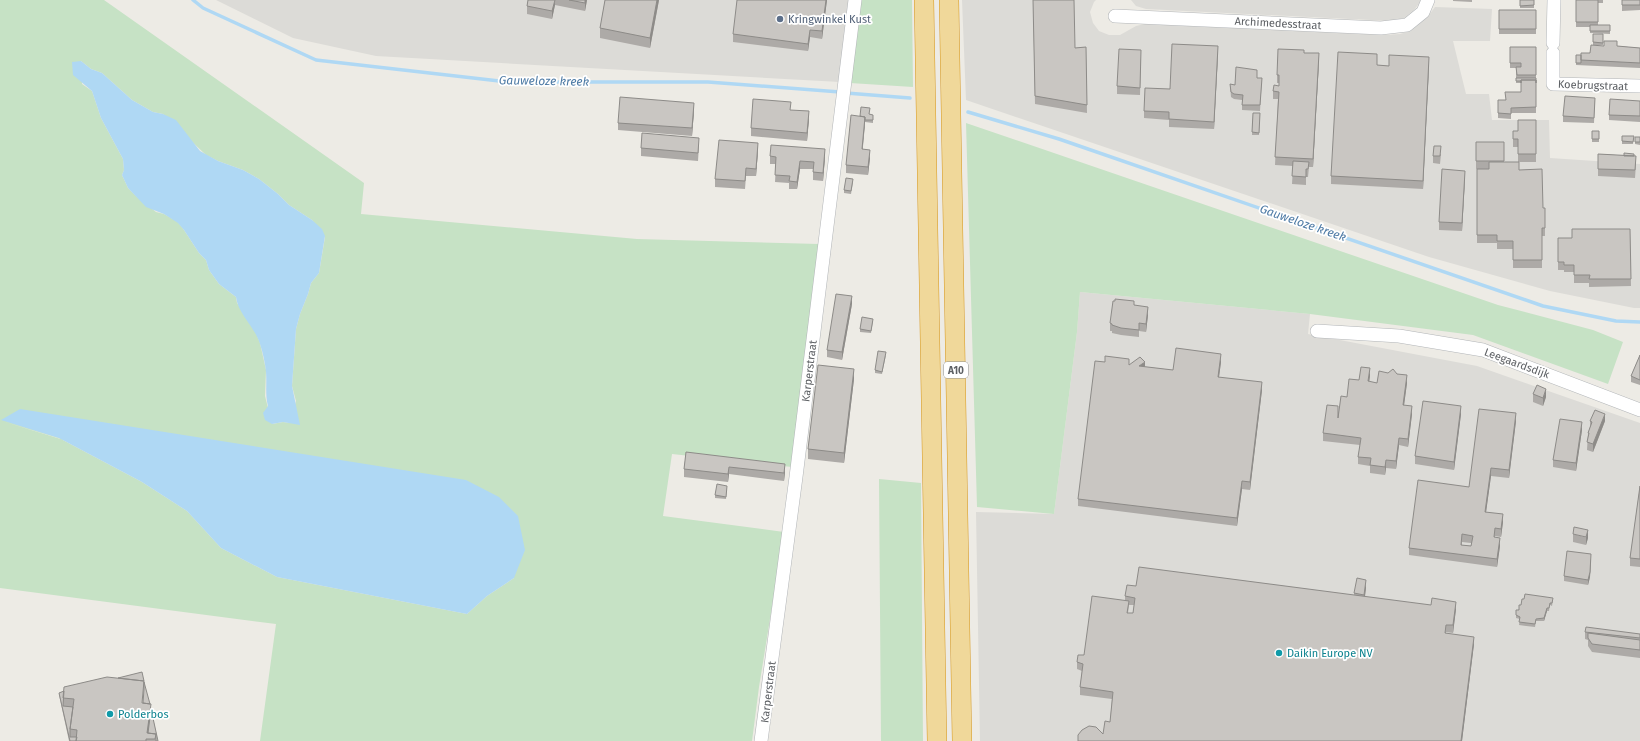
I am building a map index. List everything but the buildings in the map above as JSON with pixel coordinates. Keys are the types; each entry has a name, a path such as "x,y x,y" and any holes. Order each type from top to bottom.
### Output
{"highway":[{"name":"A10","path":"924,0 937,741"},
{"name":"A10","path":"949,0 962,741"}],"street":[{"name":"Karperstraat","path":"762,741 855,0"},
{"name":"Archimedesstraat","path":"1115,16 1381,28 1407,25 1423,12 1428,0"},
{"name":"Koebrugstraat","path":"1554,0 1553,84 1640,86"},
{"name":"Leegaardsdijk","path":"1317,331 1399,336 1483,350 1640,410"}],"shaded area":[{"path":"216,0 851,0 840,82 376,56 293,38"},
{"path":"962,0 1096,0 1090,12 1093,23 1099,31 1109,35 1120,35 1136,26 1145,24 1385,35 1400,34 1411,31 1429,15 1435,7 1492,9 1490,41 1453,41 1466,94 1489,94 1492,120 1549,120 1550,158 1640,164 1640,308 1550,291 1429,257 966,100"},
{"path":"1131,0 1422,0 1414,10 1404,18 1391,21 1146,9 1136,6"},
{"path":"1080,292 1310,314 1308,334 1477,366 1640,423 1640,741 980,741 976,512 1054,514 1077,332"}],"green space":[{"path":"0,0 104,0 364,183 361,214 637,239 819,244 792,467 672,454 663,516 784,532 759,687 752,741 260,741 276,624 0,588","holes":["81,61 91,69 102,73 132,100 153,112 163,114 206,155 243,170 259,179 289,205 312,220 325,237 319,273 311,283 296,329 292,386 296,401 290,423 283,422 272,424 265,396 266,370 260,343 254,328 237,303 236,297 219,284 209,270 206,260 199,253 178,222 164,214 156,212 128,188 122,175 124,170 123,159 101,118 92,91 82,84","2,421 59,438 61,439","61,439 514,578 487,596 467,614 277,577 221,548 187,511 142,482"]},
{"path":"861,0 912,0 913,87 850,83"},
{"path":"966,123 1498,305 1593,330 1623,342 1608,384 1473,335 1310,314 1080,292 1077,332 1054,514 977,507"},
{"path":"879,479 921,483 923,741 881,741"}],"water":[{"path":"81,61 91,69 102,73 132,100 153,112 163,114 176,120 200,151 218,161 243,170 259,179 289,205 312,220 322,229 325,236 319,273 311,283 296,329 292,386 300,425 283,422 272,424 265,420 263,413 268,406 266,394 266,372 263,354 258,338 243,315 237,303 236,297 219,284 209,270 206,260 199,253 178,223 164,214 146,207 128,188 122,175 124,170 123,159 101,118 92,91 73,75 72,62"},
{"path":"20,409 466,480 499,497 518,516 525,550 514,578 487,596 467,614 277,577 221,548 187,511 142,482 59,438 1,420"}],"waterway":[{"name":"Gauweloze kreek","path":"193,0 203,8 316,60 508,82 708,82 840,92"},
{"name":"Gauweloze kreek","path":"846,93 910,98"},
{"name":"Gauweloze kreek","path":"968,112 1059,139 1543,306 1616,321 1640,322"}],"place":[{"name":"Kringwinkel Kust","path":"780,19"},
{"name":"Daikin Europe NV","path":"1279,653"},
{"name":"Polderbos","path":"110,714"}]}
